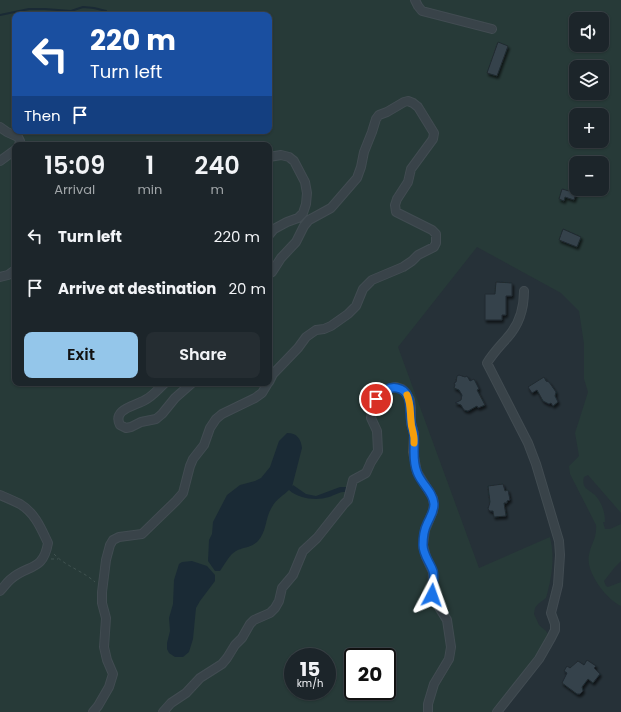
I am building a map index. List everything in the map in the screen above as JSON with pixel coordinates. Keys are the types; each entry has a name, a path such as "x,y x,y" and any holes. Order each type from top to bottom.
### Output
{"street":[{"path":"415,0 422,11 492,30"},
{"path":"272,272 281,258 296,242 304,226 309,220 331,208 357,178 364,152 376,119 380,115 404,102 408,101 414,103 434,133 433,139 411,169 408,182 397,199 394,208 396,212 432,230 436,234 436,243 434,247 418,255 403,267 372,280 363,289 356,306 348,314 331,326 316,330 306,337 272,376"},
{"path":"0,127 18,137 20,142"},
{"path":"0,161 12,152"},
{"path":"272,156 281,155 289,157 294,161 305,182 307,194 303,213 298,218 286,222 272,232"},
{"path":"0,277 12,272"},
{"path":"497,712 539,660 547,646 555,627 554,619 551,613 560,570 558,541 536,464 528,443 487,363 493,353 510,334 520,318 524,302 524,291"},
{"path":"161,386 145,400 119,413 118,417 120,425 126,428 141,422 156,419 175,398 189,386"},
{"path":"93,712 109,688 113,674 107,660 104,647 106,618 102,603 107,552 110,545 113,540 119,537 142,534 176,501 183,493 193,459 204,445 210,428 216,419 222,414 255,398 262,393 266,386"},
{"path":"163,712 171,703 186,693 200,678 222,664 254,620 270,613 275,608 279,601 282,588 292,575 303,551 317,538 348,500 353,480 366,473 370,462 378,451 377,431 371,418 373,406 380,394 396,387 406,393 410,400 411,423 414,434 414,452 417,472 433,498 433,512 425,530 423,545 433,572 432,595 447,620 449,630 451,654 434,684 428,704 428,712"},
{"path":"0,495 19,503 28,509 35,517 48,543 44,556 38,564 10,579 0,591"}],"path":[{"path":"48,543 58,559 90,578 96,583 102,592"}],"green space":[{"path":"0,0 621,0 621,513 588,475 584,477 583,481 586,488 595,495 603,508 605,522 603,522 605,529 610,529 621,524 621,561 604,581 608,587 621,582 621,606 615,603 598,585 590,569 589,555 596,534 596,525 570,474 569,466 579,456 575,433 588,392 584,379 584,344 579,311 561,293 477,247 398,347 479,568 550,537 553,560 550,583 546,598 535,608 534,614 539,625 548,634 536,657 492,712 0,712"}],"water":[{"path":"287,433 298,437 302,448 292,487 293,485 306,494 316,496 340,487 350,487 348,492 314,499 303,497 289,490 274,504 268,516 263,533 258,541 253,545 234,553 229,557 220,571 215,571 208,561 209,540 212,534 213,522 227,495 240,485 261,478 270,467 279,441"},
{"path":"192,561 207,566 215,575 215,581 196,608 193,639 189,652 183,657 175,657 169,653 167,649 170,631 169,618 173,604 174,580 179,564 182,562"}],"building":[{"path":"498,42 508,46 497,76 487,73"},
{"path":"562,189 569,191 569,196 575,196 574,200 565,197 564,201 559,199"},
{"path":"563,229 581,237 577,247 559,240"},
{"path":"496,282 512,283 512,296 506,296 506,315 502,315 502,320 485,320 485,294 495,294"},
{"path":"459,375 465,377 467,376 470,381 474,379 479,389 477,390 485,405 478,408 477,406 468,411 464,410 461,405 455,403 461,400 462,395 459,390 454,388 454,383"},
{"path":"544,377 556,392 555,396 558,402 553,406 551,403 549,404 543,401 537,390 532,393 528,387"},
{"path":"503,484 505,491 508,490 510,500 507,501 507,503 504,503 506,516 494,517 493,511 488,509 490,502 488,486"},
{"path":"587,660 596,666 594,668 600,674 593,683 588,679 582,687 583,691 580,694 577,694 562,683 567,673 564,671 567,666 570,668 578,661 584,665"}],"waterway":[{"path":"14,12 29,9 71,11 83,7 106,11"},
{"path":"0,15 12,13"}],"slow traffic":[{"path":"407,395 410,400 410,416 414,434 414,443"}],"route":[{"path":"376,399 385,391 396,387 406,393 410,400 410,416 414,434 414,460 420,480 430,492 434,505 431,518 425,530 423,545 426,557 433,572 434,579 432,595"}]}
